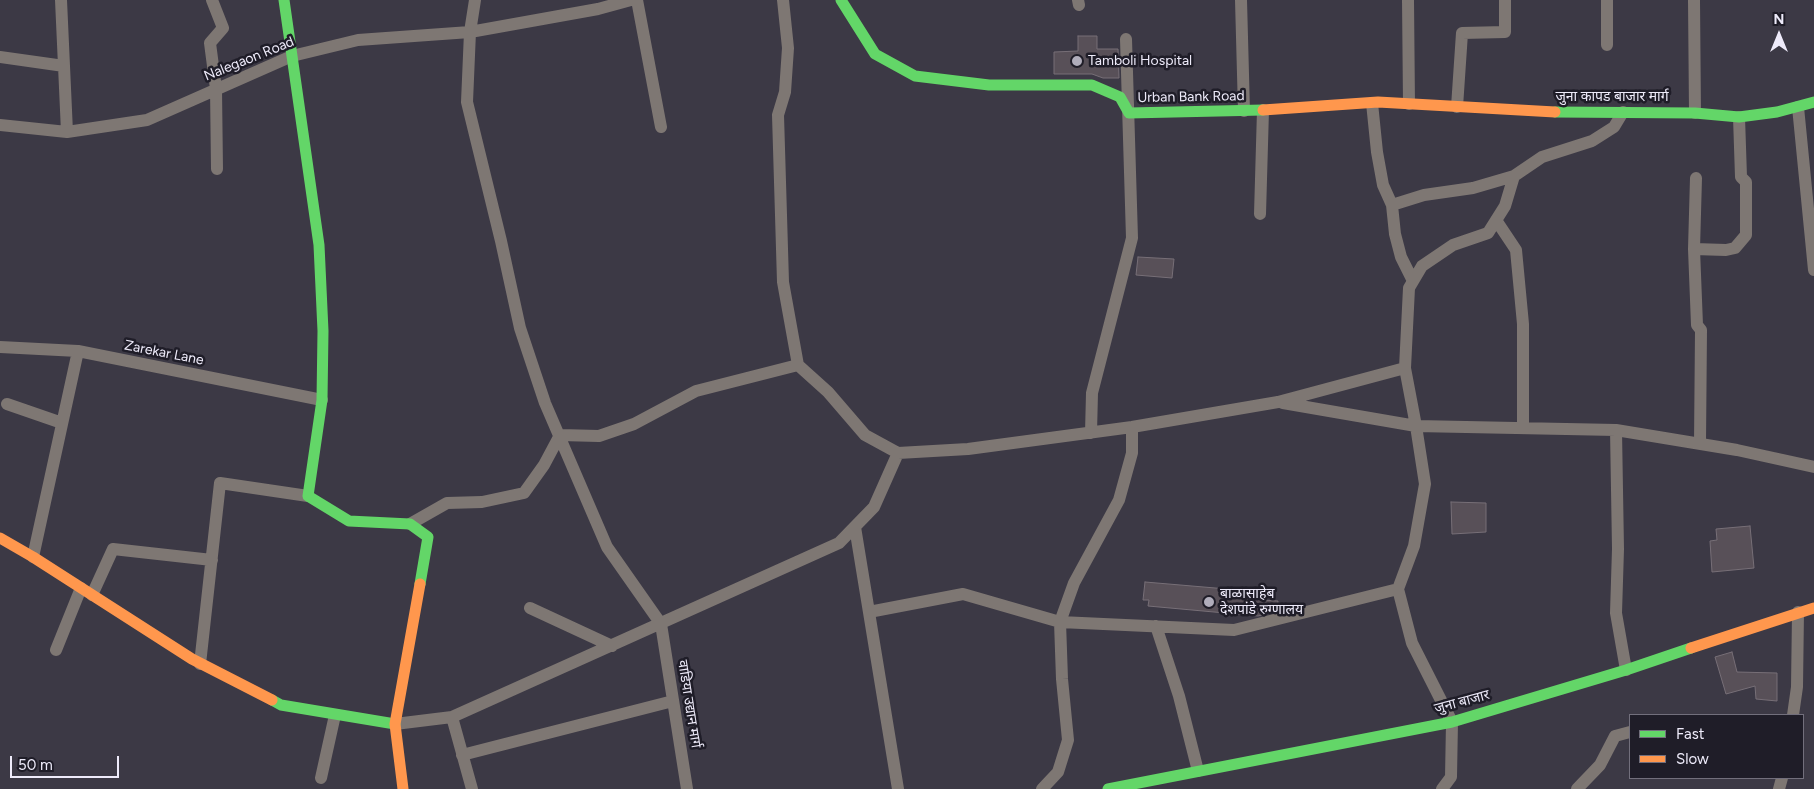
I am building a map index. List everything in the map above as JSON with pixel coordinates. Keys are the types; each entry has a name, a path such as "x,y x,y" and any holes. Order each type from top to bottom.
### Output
{"street":[{"path":"61,0 67,132"},
{"path":"212,0 222,28 210,43 216,89 218,169"},
{"path":"284,0 319,245 323,331 322,400 308,496"},
{"path":"475,0 470,32 467,102 502,240 520,328 545,403 608,546 661,624"},
{"name":"Nalegaon Road","path":"0,125 67,132 147,120 292,56 358,40 470,32 598,9 632,0"},
{"path":"637,0 661,127"},
{"path":"783,0 788,48 785,92 778,114 783,282 798,365 828,392 866,436 898,453 968,448 1091,433 1278,402 1405,368"},
{"name":"Urban Bank Road","path":"841,0 875,54 915,76 988,85 1092,85 1120,97 1129,113 1244,111 1372,103 1409,104"},
{"path":"1242,0 1244,111"},
{"path":"1408,0 1409,104"},
{"path":"1457,107 1462,33 1505,32 1505,0"},
{"path":"1607,0 1607,45"},
{"path":"1694,0 1695,113"},
{"path":"1091,433 1092,393 1132,238 1126,39"},
{"path":"0,57 64,66"},
{"name":"जुना कापड बाजार मार्ग","path":"1409,104 1545,112 1695,113 1739,117 1778,112 1814,102"},
{"path":"1372,103 1377,152 1383,185 1392,205 1395,234 1401,257 1414,281"},
{"path":"1798,106 1814,270"},
{"path":"1260,214 1263,110"},
{"path":"1392,205 1424,195 1473,188 1514,176 1542,157 1592,141 1614,127 1622,112"},
{"path":"1694,249 1726,250 1735,248 1746,235 1746,182 1741,177 1739,117"},
{"path":"1442,789 1451,777 1452,722 1412,643 1398,589 1414,546 1425,484 1405,368 1409,288 1422,266 1453,245 1488,233 1505,206 1514,176"},
{"path":"1696,178 1694,249 1696,325 1701,330 1700,443"},
{"path":"1496,220 1516,250 1523,324 1523,428"},
{"name":"Zarekar Lane","path":"0,346 78,351 322,400"},
{"path":"33,557 78,351"},
{"path":"560,434 598,436 634,424 696,390 798,365"},
{"path":"1278,402 1416,426 1616,430 1737,450 1814,468"},
{"path":"7,404 62,423"},
{"path":"1042,789 1058,772 1068,740 1062,679 1060,622 1074,583 1119,500 1132,453 1132,427"},
{"path":"1616,430 1618,549 1616,613 1626,670"},
{"path":"410,524 446,503 482,502 524,493 544,464 560,434"},
{"path":"0,538 33,557 200,664 281,705 395,724 452,717 839,543 874,507 898,453"},
{"path":"200,664 220,483 308,496 349,521 410,524 428,537 395,724 403,789"},
{"path":"855,527 898,789"},
{"path":"92,595 113,549 212,560"},
{"path":"56,650 81,588"},
{"path":"869,612 963,594 1060,622 1234,630 1398,589"},
{"path":"530,608 612,646"},
{"name":"जुना बाजार","path":"1108,789 1452,722 1626,670 1814,608"},
{"path":"1793,714 1798,687 1798,612"},
{"name":"वाडिया उद्यान मार्ग","path":"661,624 687,789"},
{"path":"1156,626 1179,696 1198,772"},
{"path":"462,754 673,701"},
{"path":"321,778 335,715"},
{"path":"452,717 472,789"},
{"path":"1577,789 1600,765 1615,736 1629,732"}],"building":[{"path":"1078,36 1097,36 1097,49 1118,49 1119,78 1103,78 1092,74 1054,74 1054,52 1078,51"},
{"path":"1138,257 1174,259 1172,278 1136,275"},
{"path":"1451,502 1486,503 1486,532 1452,534"},
{"path":"1750,526 1754,568 1712,572 1710,541 1717,540 1716,529"},
{"path":"1145,582 1262,592 1262,600 1278,601 1277,611 1258,616 1148,606 1149,600 1143,600"},
{"path":"1732,652 1737,672 1777,673 1777,701 1756,699 1755,686 1726,694 1715,657"}],"traffic: fast":[{"path":"284,0 319,245 323,331 322,400 308,496 349,521 410,524 428,537 420,584"},
{"path":"841,0 875,54 915,76 989,85 1092,85 1120,97 1129,113 1263,110"},
{"path":"1555,112 1695,113 1739,117 1777,112 1814,102"},
{"path":"1108,789 1452,722 1626,670 1691,648"},
{"path":"272,700 281,705 395,724"}],"traffic: slow":[{"path":"1263,110 1378,102 1555,112"},
{"path":"0,538 33,557 192,659 272,700"},
{"path":"403,789 395,724 420,584"},
{"path":"1691,648 1814,608"}],"place":[{"name":"Tamboli Hospital","path":"1077,61"},
{"name":"बाळासाहेब देशपांडे रुग्णालय","path":"1209,602"}]}
